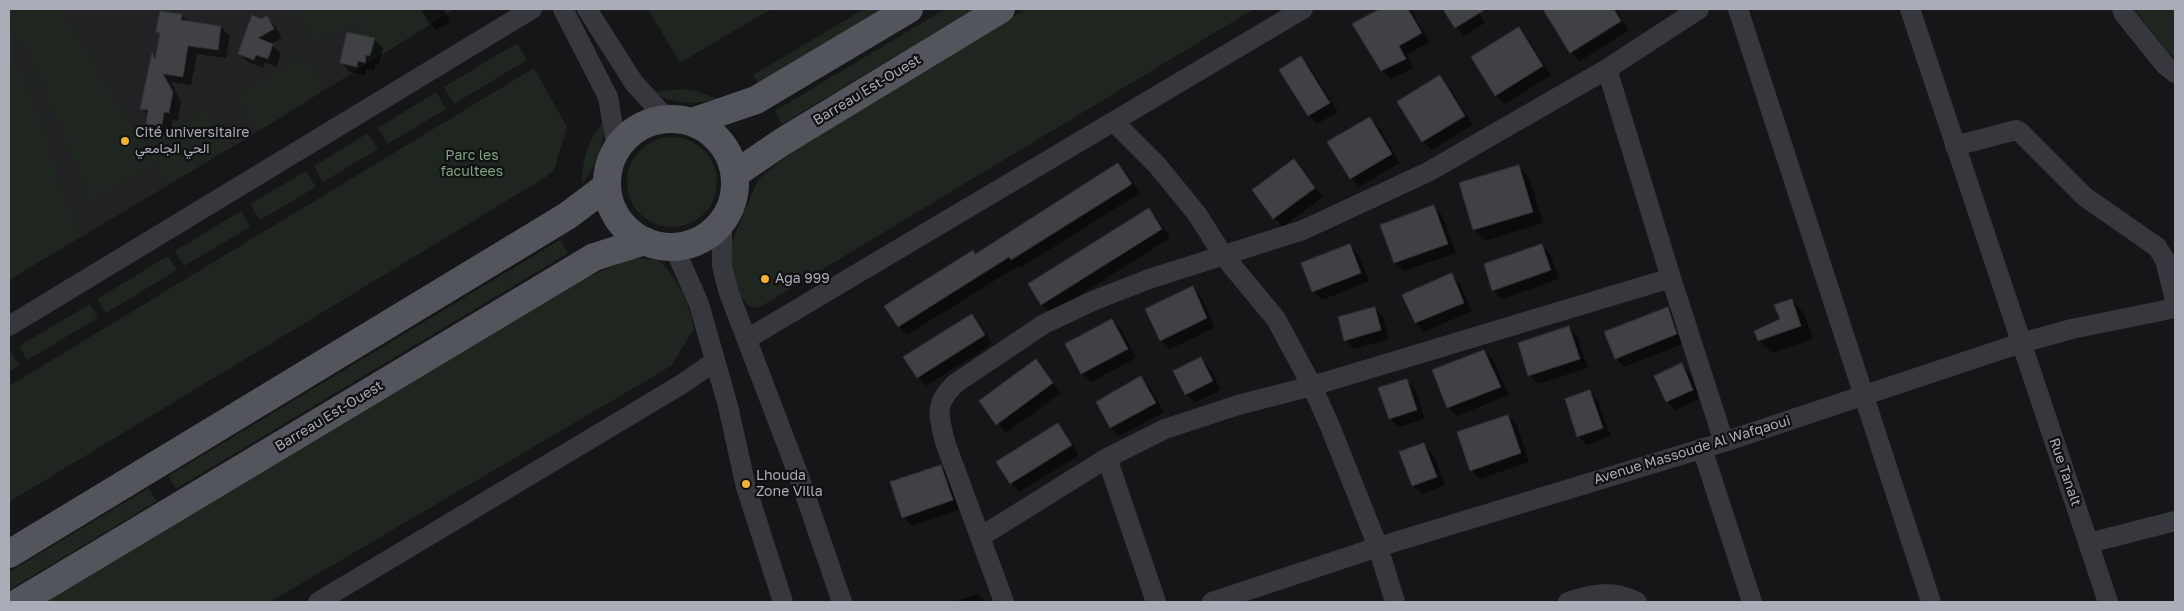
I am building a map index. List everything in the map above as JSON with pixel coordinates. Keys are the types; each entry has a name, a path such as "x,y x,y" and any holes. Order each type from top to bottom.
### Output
{"main road":[{"path":"692,122 756,100 909,9"},
{"name":"Barreau Est-Ouest","path":"735,174 782,142 1001,9"},
{"path":"666,118 692,122 716,136 732,160 735,174 733,200 722,222 701,240 674,247 645,242 630,232 618,219 610,203 606,186 611,160 616,148 638,128 666,118"},
{"path":"9,554 567,216 606,186"},
{"name":"Barreau Est-Ouest","path":"19,602 594,257 645,242"}],"street":[{"path":"9,326 532,9"},
{"path":"563,9 608,97 616,148"},
{"path":"587,9 634,83 666,118"},
{"path":"748,339 1303,9"},
{"path":"1004,602 945,442 940,421 940,402 946,392 956,383 1044,324 1095,300 1223,255 1303,230 1428,172 1607,69 1700,9"},
{"path":"1738,9 1931,602"},
{"name":"Rue Tanalt","path":"1910,9 2108,602"},
{"path":"2122,9 2124,14 2166,65 2175,73"},
{"path":"1607,69 1724,442"},
{"path":"1114,122 1157,165 1197,214 1223,255 1276,319 1312,386 1378,547 1395,602"},
{"path":"1955,146 2016,130 2020,132 2085,197 2157,247 2165,260 2175,300"},
{"path":"722,222 722,266 730,297 748,339 798,474 842,602"},
{"path":"674,247 699,304 728,406 746,487 783,602"},
{"path":"980,537 1107,458 1165,429 1238,404 1312,386 1671,278"},
{"name":"Avenue Massoude Al Wafqaoui","path":"1212,602 1378,547 1724,442 1862,394 2021,343 2072,329 2175,308"},
{"path":"318,602 682,384 714,362"},
{"path":"1702,448 1752,602"},
{"path":"1107,458 1156,602"},
{"path":"2089,543 2175,521"},
{"path":"1568,602 1604,594 1622,595 1637,602"}],"shaded area":[{"name":"Cité universitaire الحي الجامعي","path":"9,9 455,9 259,131 9,280"}],"green space":[{"path":"9,9 62,9 153,164 91,202 32,60 18,40 9,33"},
{"path":"296,9 420,9 429,25 358,69 358,61 365,63 366,55 371,56 375,38 357,34 361,25 360,21 335,35 329,33 316,41"},
{"path":"648,9 771,9 680,63"},
{"path":"864,9 883,9 758,84 753,75"},
{"path":"945,9 974,9 782,124 775,111"},
{"path":"1026,9 1254,9 765,304 757,308 748,306 740,295 730,260 731,246 758,180 792,151 826,128"},
{"path":"2134,9 2175,9 2175,58 2168,52"},
{"path":"517,43 527,60 454,104 444,87"},
{"path":"9,55 20,67 54,156 57,176 80,237 9,280"},
{"path":"305,55 322,83 318,94 259,131 237,95"},
{"name":"Parc les facultees","path":"534,68 567,127 554,170 546,177 9,502 9,386"},
{"path":"685,89 718,99 693,103 668,99 652,92"},
{"path":"436,92 446,109 388,144 378,128"},
{"path":"209,108 228,141 226,150 168,185 144,145"},
{"path":"604,120 599,154 582,184 583,166 587,150"},
{"path":"368,133 378,149 323,182 314,166"},
{"path":"672,137 689,141 704,150 713,165 717,182 713,199 704,214 689,223 672,227 655,223 640,214 631,199 627,182 631,165 640,150 655,141"},
{"path":"306,171 316,187 260,220 250,204"},
{"path":"241,211 250,227 184,266 175,251"},
{"path":"560,240 568,253 176,489 168,476"},
{"path":"168,256 177,270 106,313 97,299"},
{"path":"631,258 659,260 672,275 686,301 694,329 671,366 270,602 45,602 577,282"},
{"path":"90,304 98,318 27,360 19,346"},
{"path":"11,352 19,365 9,372 9,354"},
{"path":"149,488 157,501 9,590 9,572"}],"building":[{"path":"1380,9 1408,9 1422,33 1399,46 1406,59 1381,71 1352,24"},
{"path":"1443,9 1486,9 1455,28"},
{"path":"1543,9 1614,9 1621,21 1570,53"},
{"path":"160,11 182,14 181,20 221,26 218,50 188,46 183,77 163,74 173,92 169,113 164,112 162,126 146,124 148,110 140,109 152,52 155,59 160,33 156,32"},
{"path":"252,15 262,19 267,15 274,29 258,38 273,44 268,59 256,55 254,60 238,54"},
{"path":"1519,27 1543,66 1495,96 1471,57"},
{"path":"347,32 375,38 370,56 366,55 365,63 358,61 357,67 340,63"},
{"path":"1301,56 1330,103 1308,116 1279,70"},
{"path":"1440,75 1465,116 1422,142 1397,102"},
{"path":"1370,117 1392,154 1350,179 1327,142"},
{"path":"1294,159 1315,188 1273,219 1252,190"},
{"path":"1118,163 1132,184 1011,260 1009,257 898,327 884,306 973,250 975,254"},
{"path":"1519,165 1533,212 1473,230 1459,183"},
{"path":"1434,205 1448,244 1394,263 1380,225"},
{"path":"1149,208 1162,229 1041,305 1028,284"},
{"path":"1350,244 1361,273 1312,292 1301,263"},
{"path":"1542,244 1551,270 1492,291 1484,264"},
{"path":"1452,273 1464,303 1415,323 1402,295"},
{"path":"1193,286 1207,318 1160,341 1145,309"},
{"path":"1792,299 1801,326 1758,341 1754,331 1780,319 1774,305"},
{"path":"1375,307 1381,330 1344,341 1338,317"},
{"path":"1668,307 1677,334 1615,359 1604,332"},
{"path":"972,314 985,335 917,378 903,357"},
{"path":"1112,319 1128,349 1081,374 1065,344"},
{"path":"1569,326 1580,359 1528,376 1518,343"},
{"path":"1484,350 1501,387 1447,408 1432,370"},
{"path":"1201,357 1213,381 1185,395 1173,371"},
{"path":"1036,359 1053,383 996,425 979,401"},
{"path":"1682,363 1693,390 1666,402 1654,376"},
{"path":"1141,376 1156,403 1110,428 1096,402"},
{"path":"1407,379 1417,410 1389,419 1378,388"},
{"path":"1590,390 1603,428 1577,437 1565,399"},
{"path":"1508,415 1521,453 1470,471 1457,432"},
{"path":"1058,423 1072,445 1010,484 996,462"},
{"path":"1424,443 1437,477 1412,486 1399,452"},
{"path":"941,465 953,500 902,518 890,482"}],"place":[{"name":"Cité universitaire الحي الجامعي","path":"125,141"},
{"name":"Aga 999","path":"765,279"},
{"name":"Lhouda Zone Villa","path":"746,484"}]}
